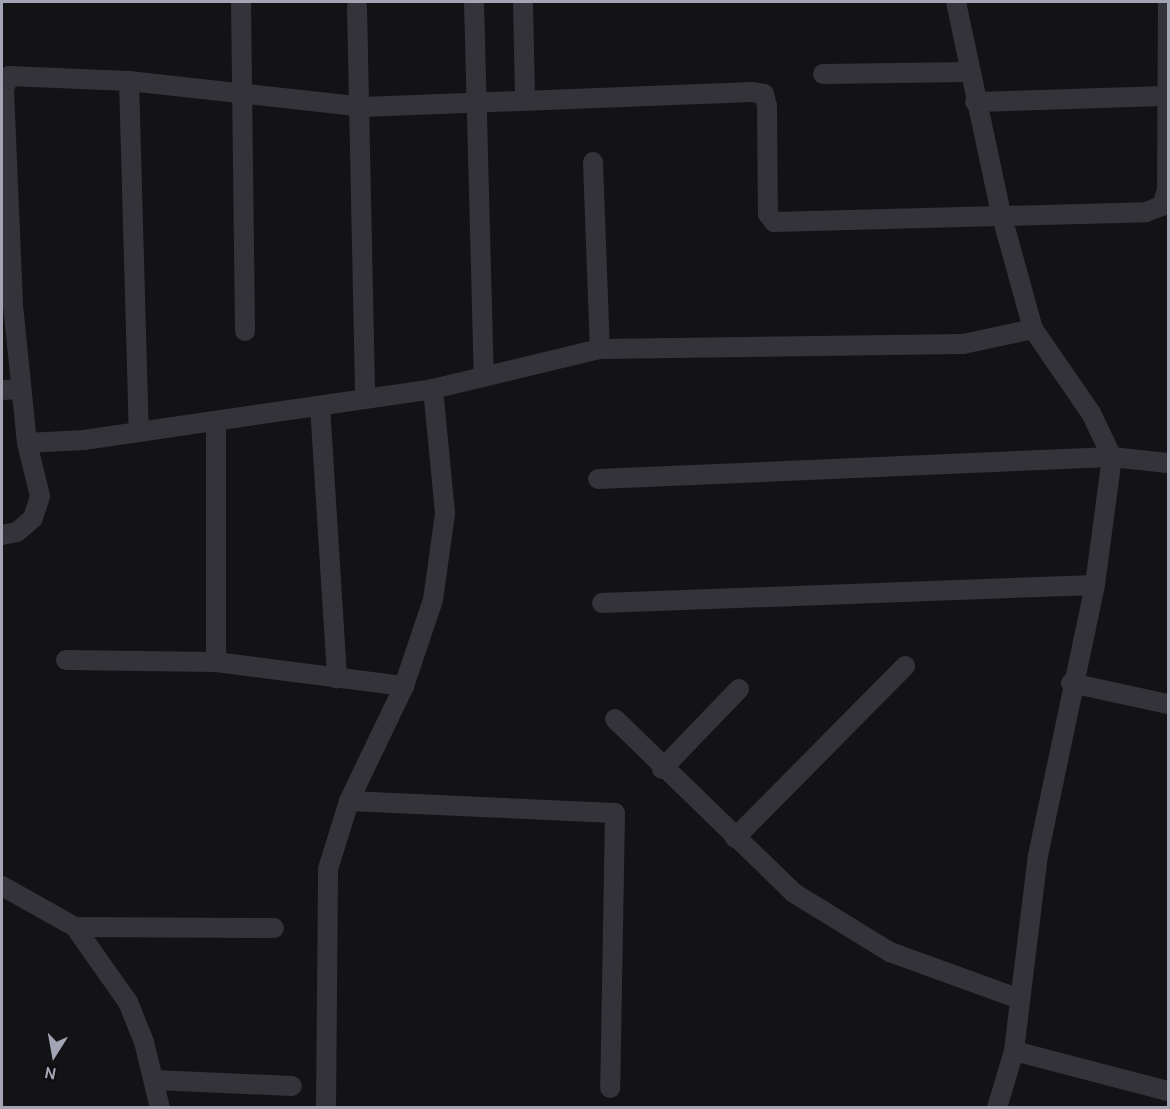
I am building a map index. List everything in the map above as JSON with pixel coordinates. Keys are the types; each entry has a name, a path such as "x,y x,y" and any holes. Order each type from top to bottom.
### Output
{"street":[{"path":"241,2 245,93 245,331"},
{"path":"474,2 479,100 484,375"},
{"path":"523,2 525,99"},
{"path":"956,2 968,72 1001,213 1033,329 1091,413 1112,457 1095,585 1071,683 1038,855 1014,1051 997,1107"},
{"path":"2,535 17,532 33,518 40,496 11,390 7,304 4,89 9,76 21,72 129,81 363,107 479,100 764,94 768,214 774,222 1001,213 1146,212 1162,206 1167,190 1164,96 1168,2"},
{"path":"357,7 363,107 365,399"},
{"path":"823,74 968,72"},
{"path":"129,81 139,431"},
{"path":"975,102 1164,96"},
{"path":"593,162 600,349"},
{"path":"27,443 216,422 434,389 484,375 600,349 963,344 1033,329"},
{"path":"326,1107 328,869 349,801 404,686 433,600 444,533 434,389"},
{"path":"320,406 337,678"},
{"path":"216,422 216,662"},
{"path":"598,479 1112,457 1168,463"},
{"path":"602,603 1095,585"},
{"path":"66,660 216,662 404,686"},
{"path":"735,838 905,666"},
{"path":"1071,683 1168,704"},
{"path":"662,769 739,689"},
{"path":"615,719 662,769 794,893 890,952 1020,999"},
{"path":"349,801 615,813 610,1088"},
{"path":"2,886 75,927 128,1002 155,1080 160,1107"},
{"path":"75,927 274,928"},
{"path":"1014,1051 1168,1090"},
{"path":"155,1080 292,1086"}]}
